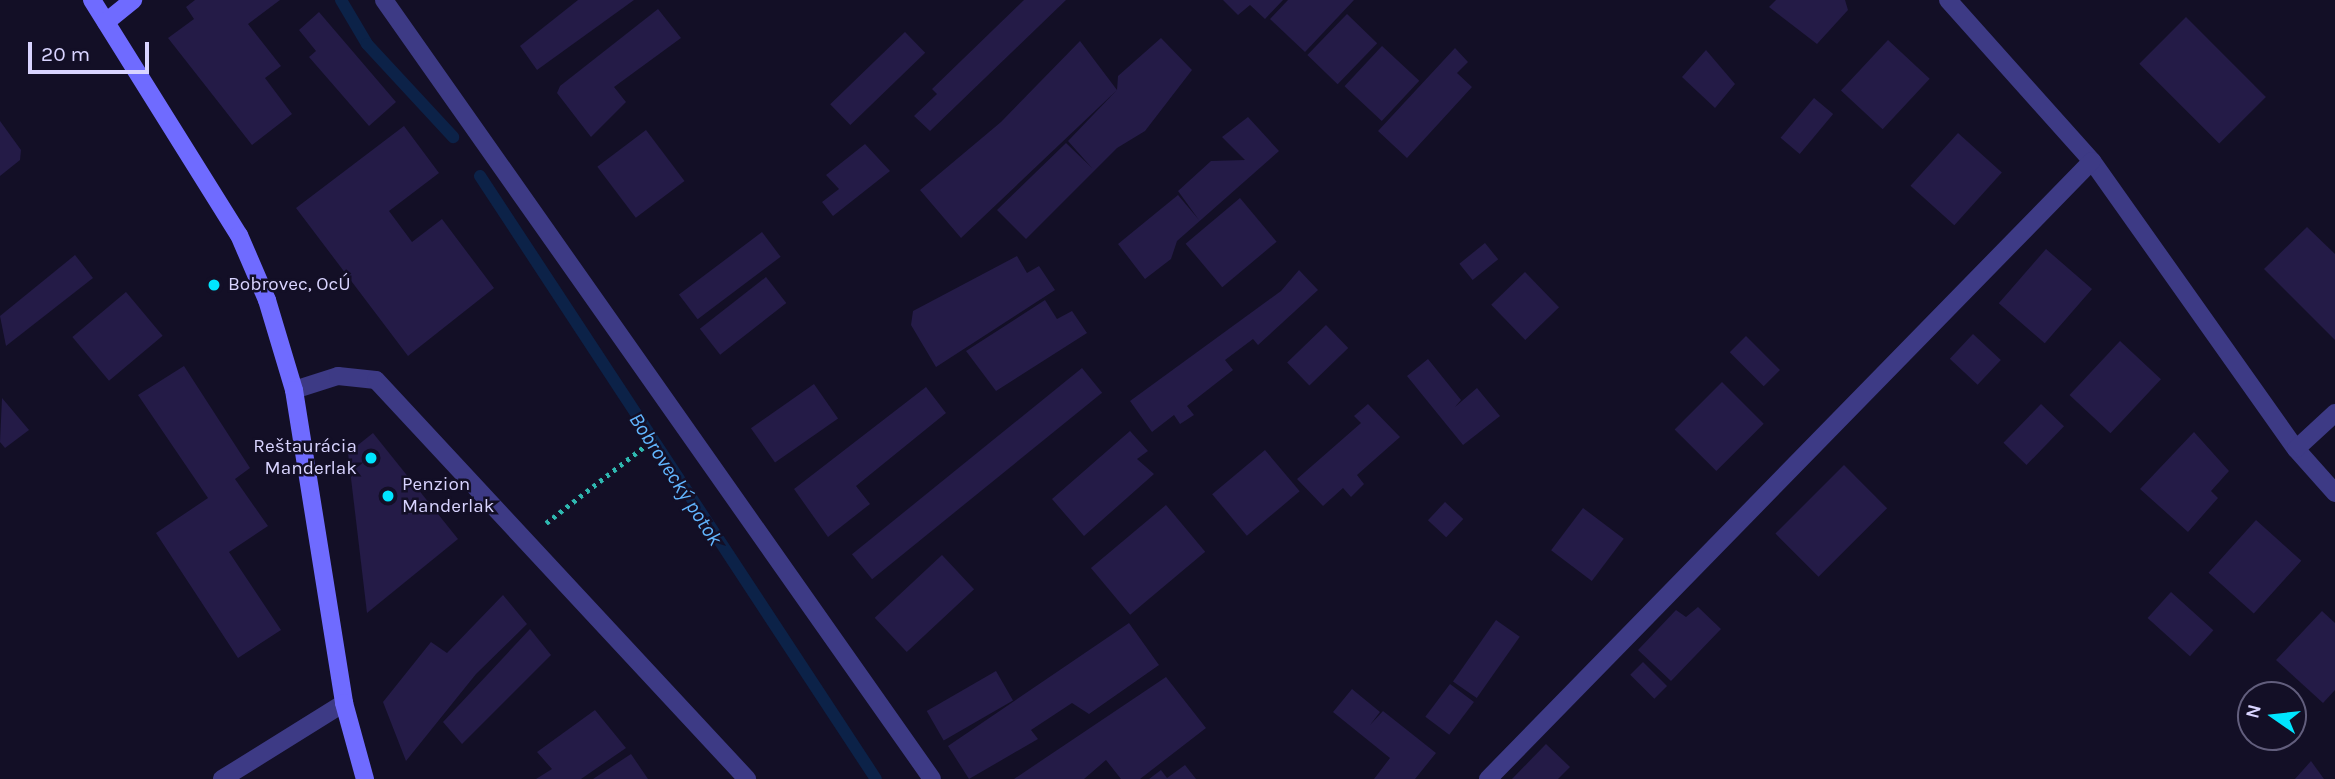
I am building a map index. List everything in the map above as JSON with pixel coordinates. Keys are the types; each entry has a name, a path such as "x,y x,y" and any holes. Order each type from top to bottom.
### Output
{"street":[{"path":"92,0 239,235 294,390 344,703 365,779"},
{"path":"106,22 133,0"},
{"path":"384,0 932,779"},
{"path":"1948,0 2092,161 2296,449 2335,493"},
{"path":"1488,779 2092,161"},
{"path":"294,390 338,376 376,380 747,779"},
{"path":"2296,449 2335,413"},
{"path":"222,779 344,703"}],"path":[{"path":"526,539 663,432"}],"building":[{"path":"195,0 280,0 248,24 281,66 265,78 292,114 252,145 168,38 194,19 186,7"},
{"path":"578,0 634,0 537,70 520,46"},
{"path":"1024,0 1066,0 930,131 914,116 937,94 932,89"},
{"path":"1223,0 1283,0 1265,19 1250,5 1238,15"},
{"path":"1288,0 1354,0 1305,52 1270,19"},
{"path":"1776,0 1845,0 1848,10 1817,44 1769,7"},
{"path":"658,9 681,38 614,87 626,102 591,137 557,93 560,86"},
{"path":"319,12 396,102 369,126 309,57 316,51 299,30"},
{"path":"1347,14 1377,43 1338,84 1307,55"},
{"path":"2186,17 2266,97 2219,144 2139,64"},
{"path":"905,32 925,53 850,125 830,104"},
{"path":"1161,38 1192,70 1145,131 1117,148 1026,239 997,210 1066,143 1092,168 1068,141 1117,90 1118,76"},
{"path":"1888,40 1930,79 1883,129 1841,90"},
{"path":"1080,41 1117,90 961,238 920,190 1001,122"},
{"path":"1382,46 1419,81 1382,121 1344,86"},
{"path":"1455,48 1468,62 1457,73 1472,87 1407,158 1378,131"},
{"path":"1706,50 1735,84 1715,108 1682,77"},
{"path":"1814,98 1833,114 1800,154 1781,138"},
{"path":"1248,117 1279,151 1177,241 1171,259 1145,279 1118,244 1178,195 1199,220 1178,191 1211,161 1245,160 1222,137"},
{"path":"0,121 21,150 20,160 0,176"},
{"path":"404,126 439,173 389,211 412,242 442,219 494,288 408,356 296,208"},
{"path":"646,130 685,181 636,218 597,167"},
{"path":"1958,133 2002,172 1954,225 1910,186"},
{"path":"865,144 890,171 833,216 822,202 839,189 826,175"},
{"path":"1240,198 1277,242 1222,287 1186,244"},
{"path":"2307,227 2335,254 2335,340 2264,269"},
{"path":"762,232 781,257 698,319 679,295"},
{"path":"1485,243 1498,259 1473,280 1459,264"},
{"path":"2046,249 2092,289 2045,343 1999,303"},
{"path":"75,255 93,278 6,346 0,316"},
{"path":"1017,256 1027,273 1039,266 1055,290 936,367 911,325 913,311"},
{"path":"1299,270 1318,290 1258,345 1253,339 1225,360 1233,370 1187,406 1194,415 1180,424 1174,415 1152,432 1130,401 1281,291"},
{"path":"1525,272 1559,307 1525,340 1491,305"},
{"path":"766,277 786,303 720,355 700,329"},
{"path":"126,292 163,336 109,381 72,337"},
{"path":"1045,300 1057,319 1072,311 1087,333 996,391 966,351"},
{"path":"1326,325 1348,348 1309,386 1287,363"},
{"path":"1973,334 2001,360 1978,385 1950,359"},
{"path":"1746,336 1780,370 1764,386 1730,352"},
{"path":"2120,341 2161,379 2110,433 2070,395"},
{"path":"1428,359 1461,400 1455,407 1477,388 1500,416 1463,445 1407,376"},
{"path":"184,366 250,468 235,479 268,526 229,552 281,630 238,658 156,533 208,498 138,395"},
{"path":"1082,368 1102,393 872,579 852,554"},
{"path":"1722,382 1764,424 1716,471 1675,429"},
{"path":"814,384 838,418 775,463 751,428"},
{"path":"926,387 946,413 856,486 870,504 828,537 794,489"},
{"path":"2,398 29,430 5,448 0,442"},
{"path":"1368,404 1400,437 1357,475 1364,484 1351,497 1343,488 1323,506 1297,479 1361,423 1354,416"},
{"path":"2041,404 2064,426 2027,465 2003,443"},
{"path":"1130,431 1148,451 1137,459 1154,474 1084,536 1052,499"},
{"path":"2194,432 2229,471 2211,491 2218,498 2188,532 2140,489"},
{"name":"Penzion Manderlak","path":"373,433 458,539 367,613 348,453"},
{"path":"1265,450 1300,491 1247,536 1212,494"},
{"path":"1844,465 1887,508 1819,577 1775,534"},
{"path":"1445,502 1463,519 1446,537 1428,520"},
{"path":"1166,505 1205,552 1130,615 1091,568"},
{"path":"1583,508 1624,539 1592,581 1551,550"},
{"path":"2256,520 2301,561 2254,614 2208,573"},
{"path":"942,555 974,589 907,652 875,618"},
{"path":"2171,592 2213,630 2190,656 2148,618"},
{"path":"503,595 527,624 476,674 406,761 383,702 431,642 447,653"},
{"path":"1698,607 1721,629 1671,681 1638,650 1676,610 1686,617"},
{"path":"2322,611 2335,623 2335,690 2323,703 2307,688 2307,681 2299,681 2276,660"},
{"path":"1496,620 1520,637 1477,698 1453,681"},
{"path":"1129,623 1159,665 1089,714 1072,703 1031,730 1038,739 969,779 948,746"},
{"path":"530,629 551,655 462,744 443,722"},
{"path":"1643,662 1667,686 1654,699 1630,675"},
{"path":"996,671 1013,700 944,740 927,711"},
{"path":"1166,677 1206,728 1140,779 1121,779 1106,760 1084,779 1014,779"},
{"path":"1450,684 1474,702 1449,735 1425,717"},
{"path":"1352,689 1380,712 1370,725 1383,711 1436,753 1415,779 1374,779 1390,758 1333,712"},
{"path":"595,710 626,748 581,779 536,779 552,769 537,752"},
{"path":"1546,744 1570,767 1558,779 1512,779"},
{"path":"631,754 648,779 593,779"},
{"path":"2311,761 2324,779 2295,779"},
{"path":"1185,765 1196,779 1149,779 1161,770 1167,778"}],"waterway":[{"name":"Bobrovecký potok","path":"341,0 367,44 453,137"},
{"name":"Bobrovecký potok","path":"480,176 876,779"}],"place":[{"name":"Bobrovec, OcÚ","path":"214,285"},
{"name":"Reštaurácia Manderlak","path":"371,458"},
{"name":"Penzion Manderlak","path":"388,496"}]}
